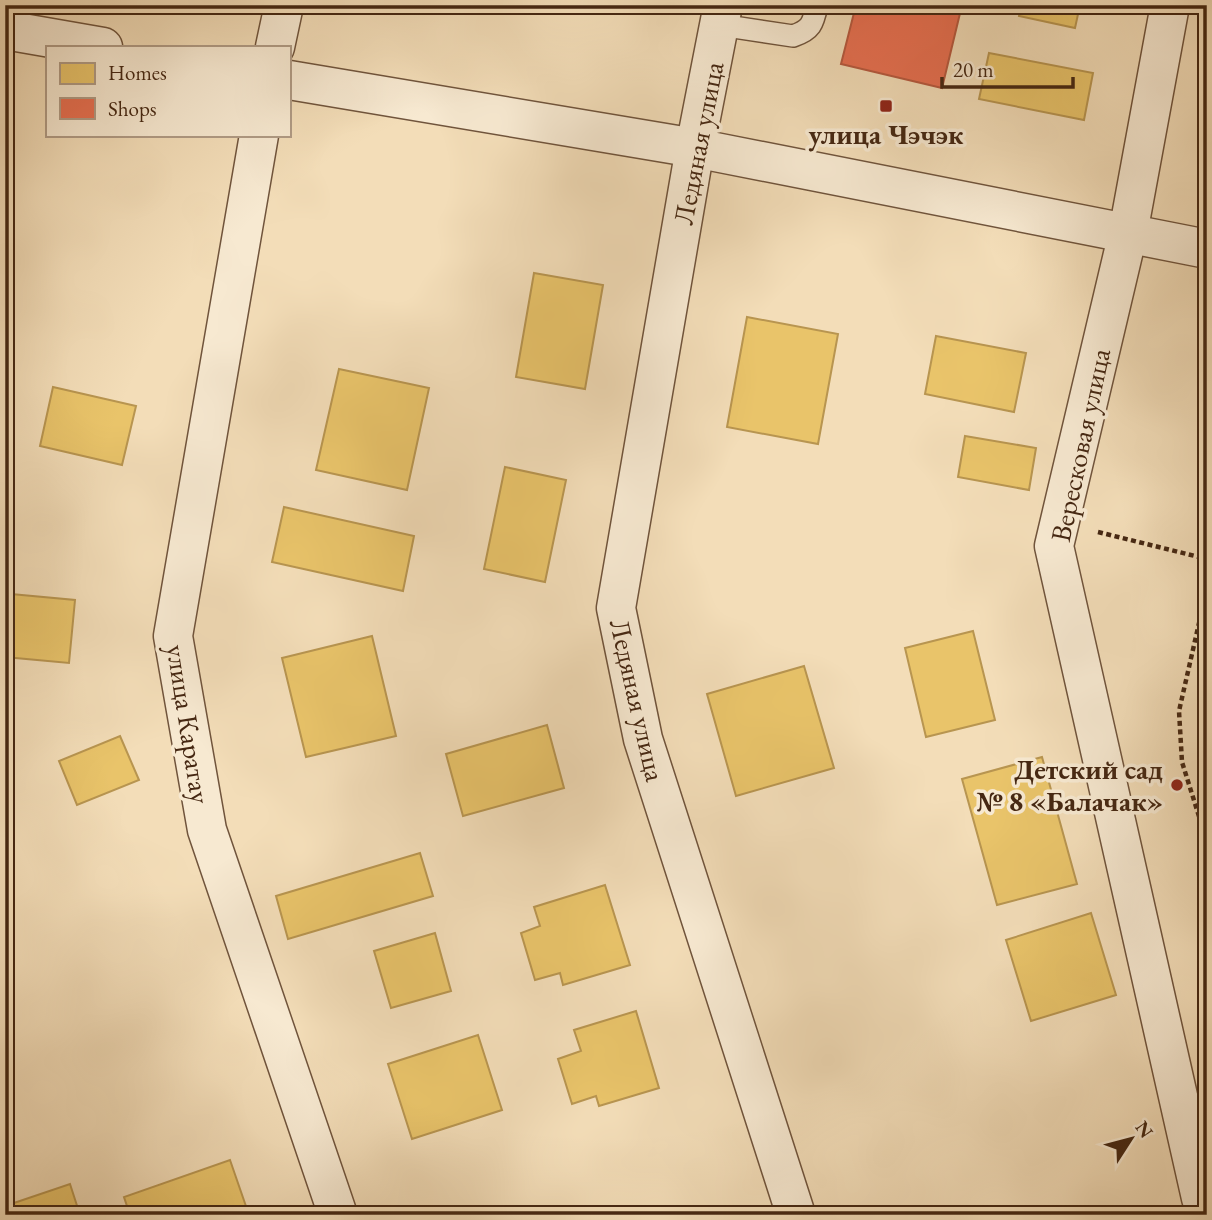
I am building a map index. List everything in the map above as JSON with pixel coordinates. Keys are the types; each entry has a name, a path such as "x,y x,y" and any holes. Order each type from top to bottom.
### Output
{"street":[{"path":"275,46 284,5"},
{"name":"Вересковая улица","path":"1170,5 1128,233 1054,546 1201,1198 1207,1210"},
{"name":"Ледяная улица","path":"722,15 695,148 616,608 643,739 796,1215"},
{"path":"5,30 97,46"},
{"path":"290,80 695,148 1207,249"},
{"name":"улица Каратау","path":"259,136 173,636 207,830 338,1215"}],"lane":[{"path":"722,15 793,36 803,33 813,23 817,5"}],"path":[{"path":"1060,523 1207,559"},
{"path":"1207,589 1179,711 1182,762 1207,842"}],"building: Homes":[{"path":"1021,5 1080,5 1075,28 1019,16"},
{"path":"989,53 1093,73 1084,120 979,99"},
{"path":"534,273 603,285 585,389 516,377"},
{"path":"747,317 838,334 818,444 727,427"},
{"path":"936,336 1026,353 1014,412 925,394"},
{"path":"339,369 429,388 407,490 316,470"},
{"path":"53,387 136,406 122,465 40,446"},
{"path":"965,436 1036,448 1029,490 958,477"},
{"path":"505,467 566,480 545,582 484,569"},
{"path":"284,507 414,536 403,591 272,562"},
{"path":"11,594 75,600 69,663 5,657"},
{"path":"973,631 995,720 926,737 905,648"},
{"path":"372,636 396,736 306,757 282,658"},
{"path":"804,666 834,768 736,796 707,694"},
{"path":"547,725 564,788 463,816 446,754"},
{"path":"120,736 139,780 77,805 59,761"},
{"path":"1042,757 1077,884 997,905 962,779"},
{"path":"420,853 433,896 288,939 276,896"},
{"path":"605,885 630,965 563,985 560,973 535,980 521,933 540,926 534,907"},
{"path":"1091,913 1116,995 1031,1021 1006,940"},
{"path":"435,933 451,991 391,1008 374,951"},
{"path":"636,1011 659,1088 599,1106 596,1096 572,1104 558,1059 581,1051 574,1030"},
{"path":"478,1035 502,1110 412,1139 388,1064"},
{"path":"230,1160 249,1215 130,1215 124,1197"},
{"path":"70,1184 80,1215 5,1215 5,1206"}],"building: Shops":[{"path":"856,5 962,5 942,88 841,64"}],"place":[{"name":"улица Чэчэк","path":"886,106"},
{"name":"Детский сад № 8 «Балачак»","path":"1177,785"}]}
